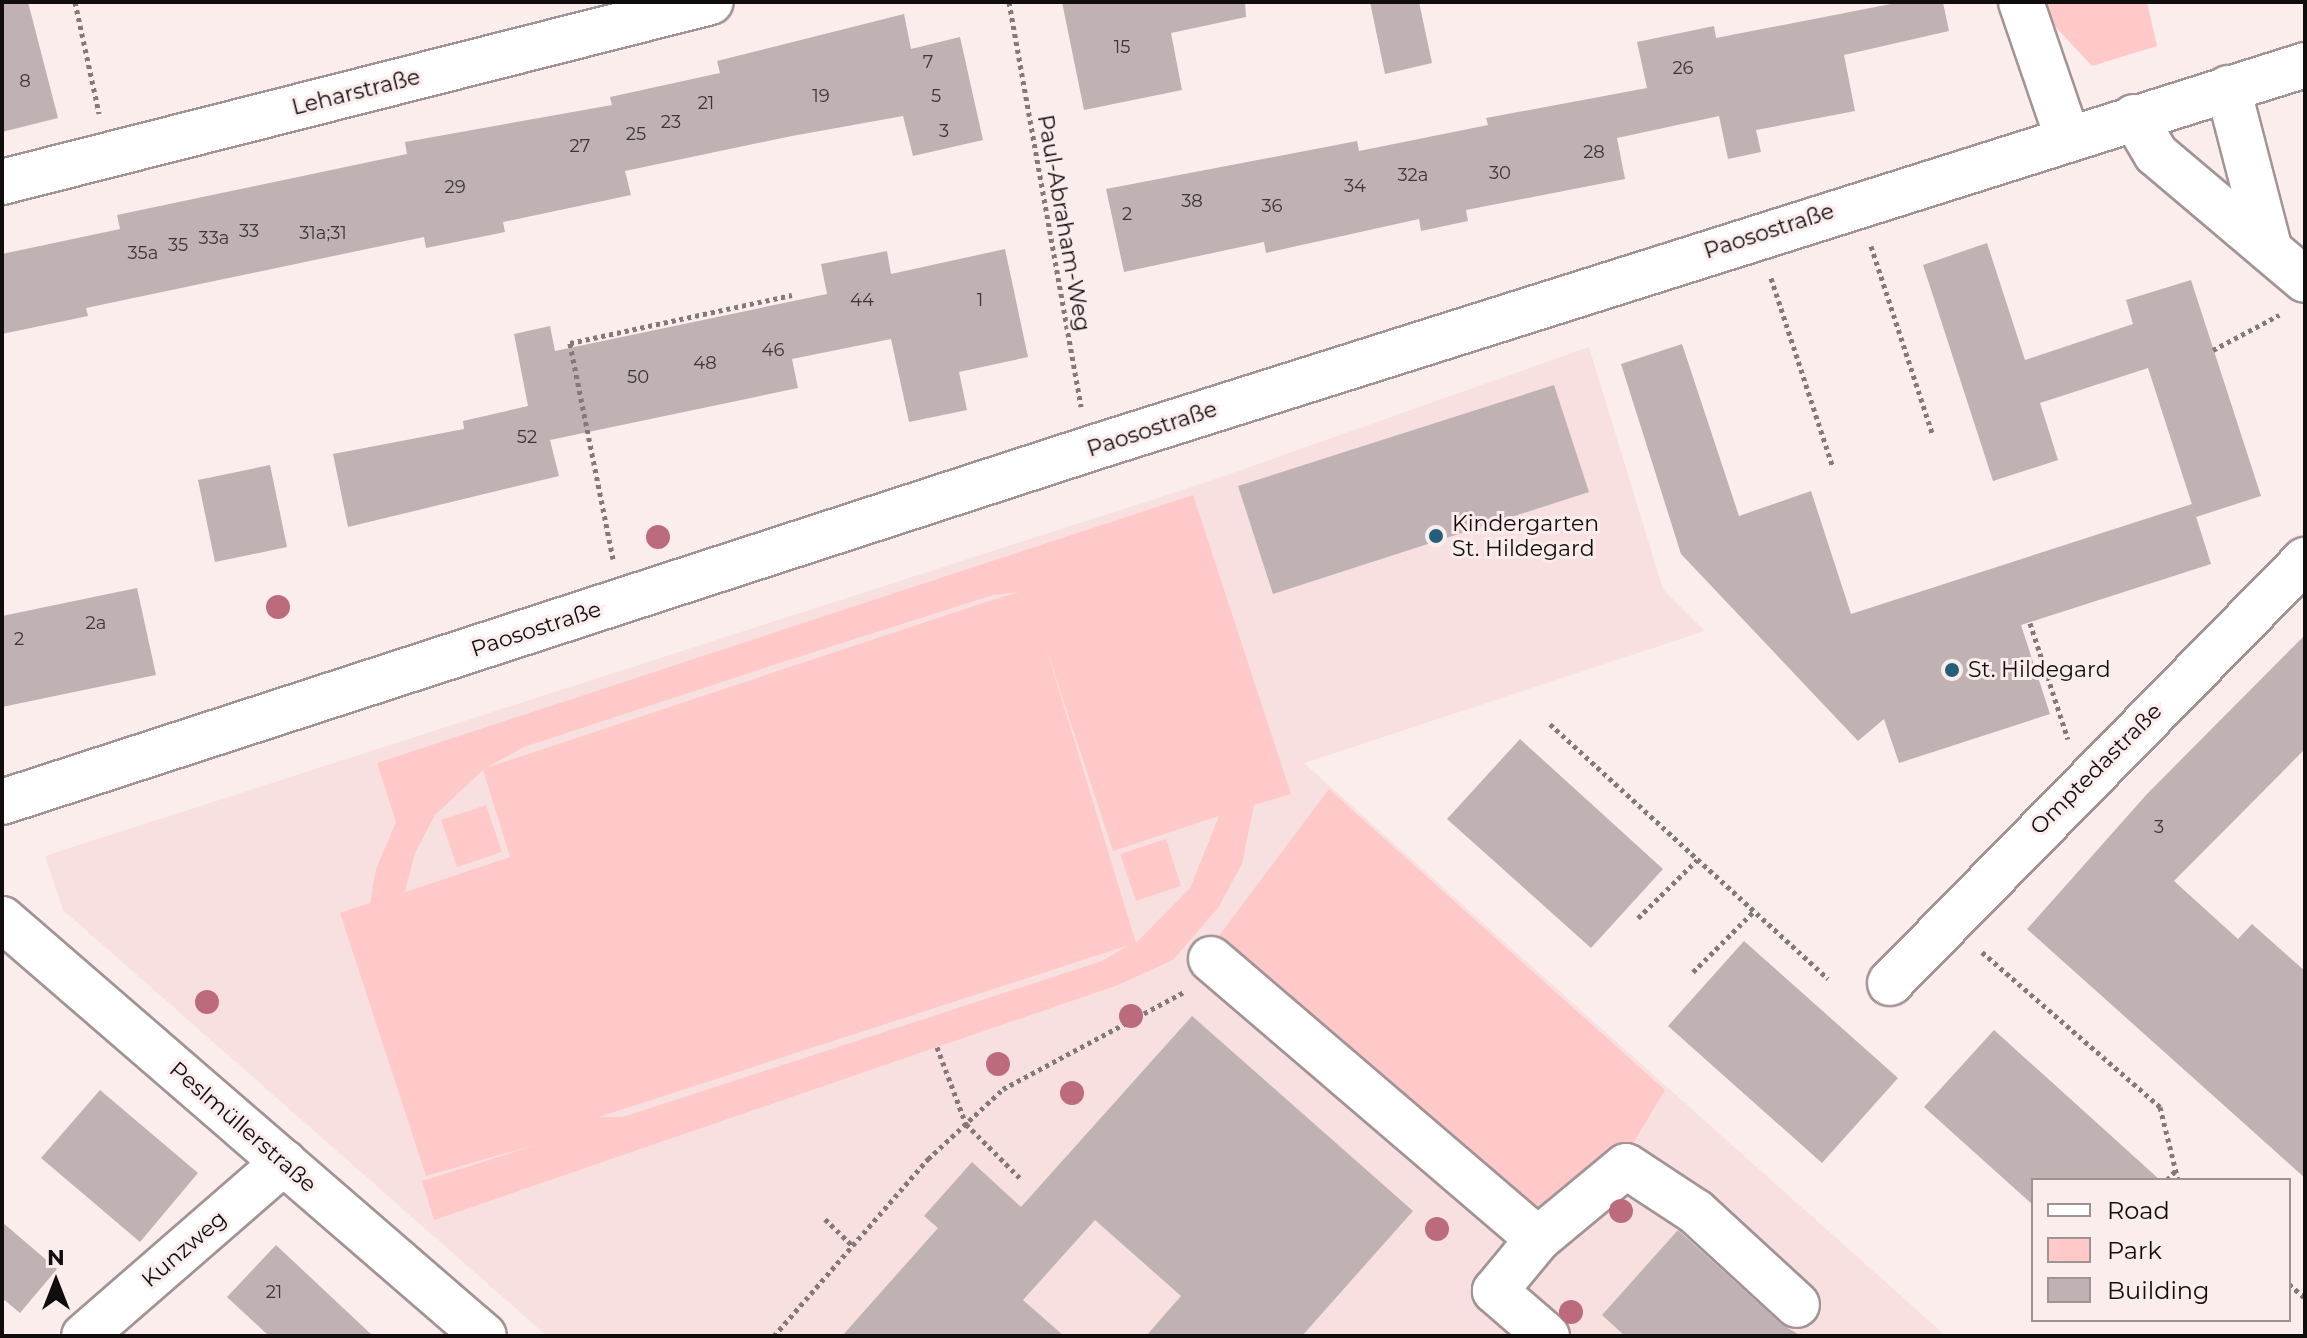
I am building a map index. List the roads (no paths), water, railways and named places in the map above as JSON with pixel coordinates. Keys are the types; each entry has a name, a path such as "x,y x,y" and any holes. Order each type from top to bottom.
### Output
{"street":[{"name":"Leharstraße","path":"2,182 711,2"},
{"path":"2021,2 2067,136"},
{"name":"Paosostraße","path":"2,802 1092,448 2067,136 2305,65"},
{"path":"2228,88 2270,250 2293,297"},
{"path":"2134,117 2156,154 2270,250"},
{"name":"Omptedastraße","path":"1890,983 2305,560"},
{"name":"Peslmüllerstraße","path":"2,919 484,1336"},
{"path":"1218,966 1538,1239"},
{"name":"Kunzweg","path":"84,1336 284,1162"},
{"path":"1547,1336 1495,1291 1538,1239 1626,1166 1696,1212 1797,1305"}],"place":[{"name":"Kindergarten St. Hildegard","path":"1436,536"},
{"name":"St. Hildegard","path":"1952,670"}]}
